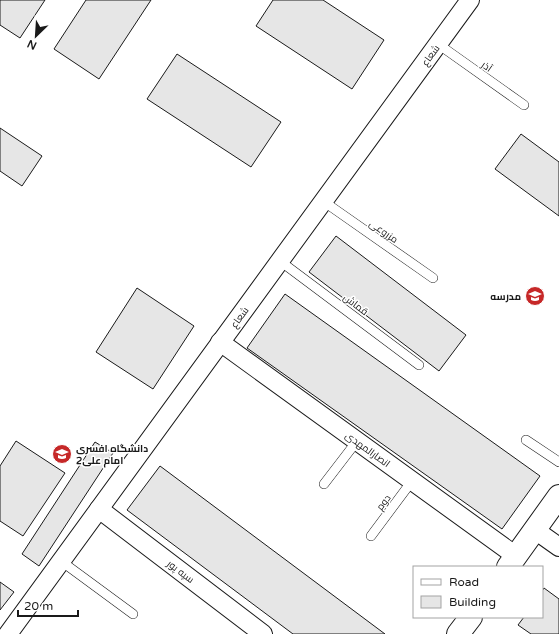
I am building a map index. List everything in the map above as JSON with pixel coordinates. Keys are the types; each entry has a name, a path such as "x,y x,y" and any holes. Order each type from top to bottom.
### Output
{"street":[{"name":"شعاع","path":"8,634 470,0"},
{"name":"انصارالمهدی","path":"220,342 412,481 512,562"},
{"path":"512,562 559,496"},
{"name":"سپه پور","path":"99,509 263,634"},
{"path":"535,530 559,548"},
{"path":"458,634 470,618"}],"lane":[{"name":"آذر","path":"438,44 524,105"},
{"name":"مزروعی","path":"323,201 433,278"},
{"name":"قماش","path":"280,261 419,365"},
{"path":"526,440 559,462"},
{"path":"324,484 357,441"},
{"name":"دوم","path":"371,536 412,481"},
{"path":"61,560 133,614"}],"building":[{"path":"0,0 45,0 20,38 0,25"},
{"path":"86,0 151,0 99,79 54,49"},
{"path":"273,0 323,0 384,40 352,89 256,26"},
{"path":"177,54 281,122 251,167 147,99"},
{"path":"0,128 42,156 22,186 0,171"},
{"path":"521,134 559,162 559,216 495,169"},
{"path":"336,236 466,335 439,371 309,272"},
{"path":"137,288 194,326 153,389 96,352"},
{"path":"285,294 540,476 502,529 247,348"},
{"path":"16,441 65,473 23,536 0,521 0,466"},
{"path":"95,442 113,453 39,566 22,554"},
{"path":"160,466 385,634 293,634 127,510"},
{"path":"0,582 14,592 0,610"},
{"path":"544,588 559,599 559,634 531,634 518,625 523,618 543,618"}],"place":[{"name":"مدرسه","path":"535,296"},
{"name":"دانشگاه افسری امام علی2","path":"62,454"}]}
